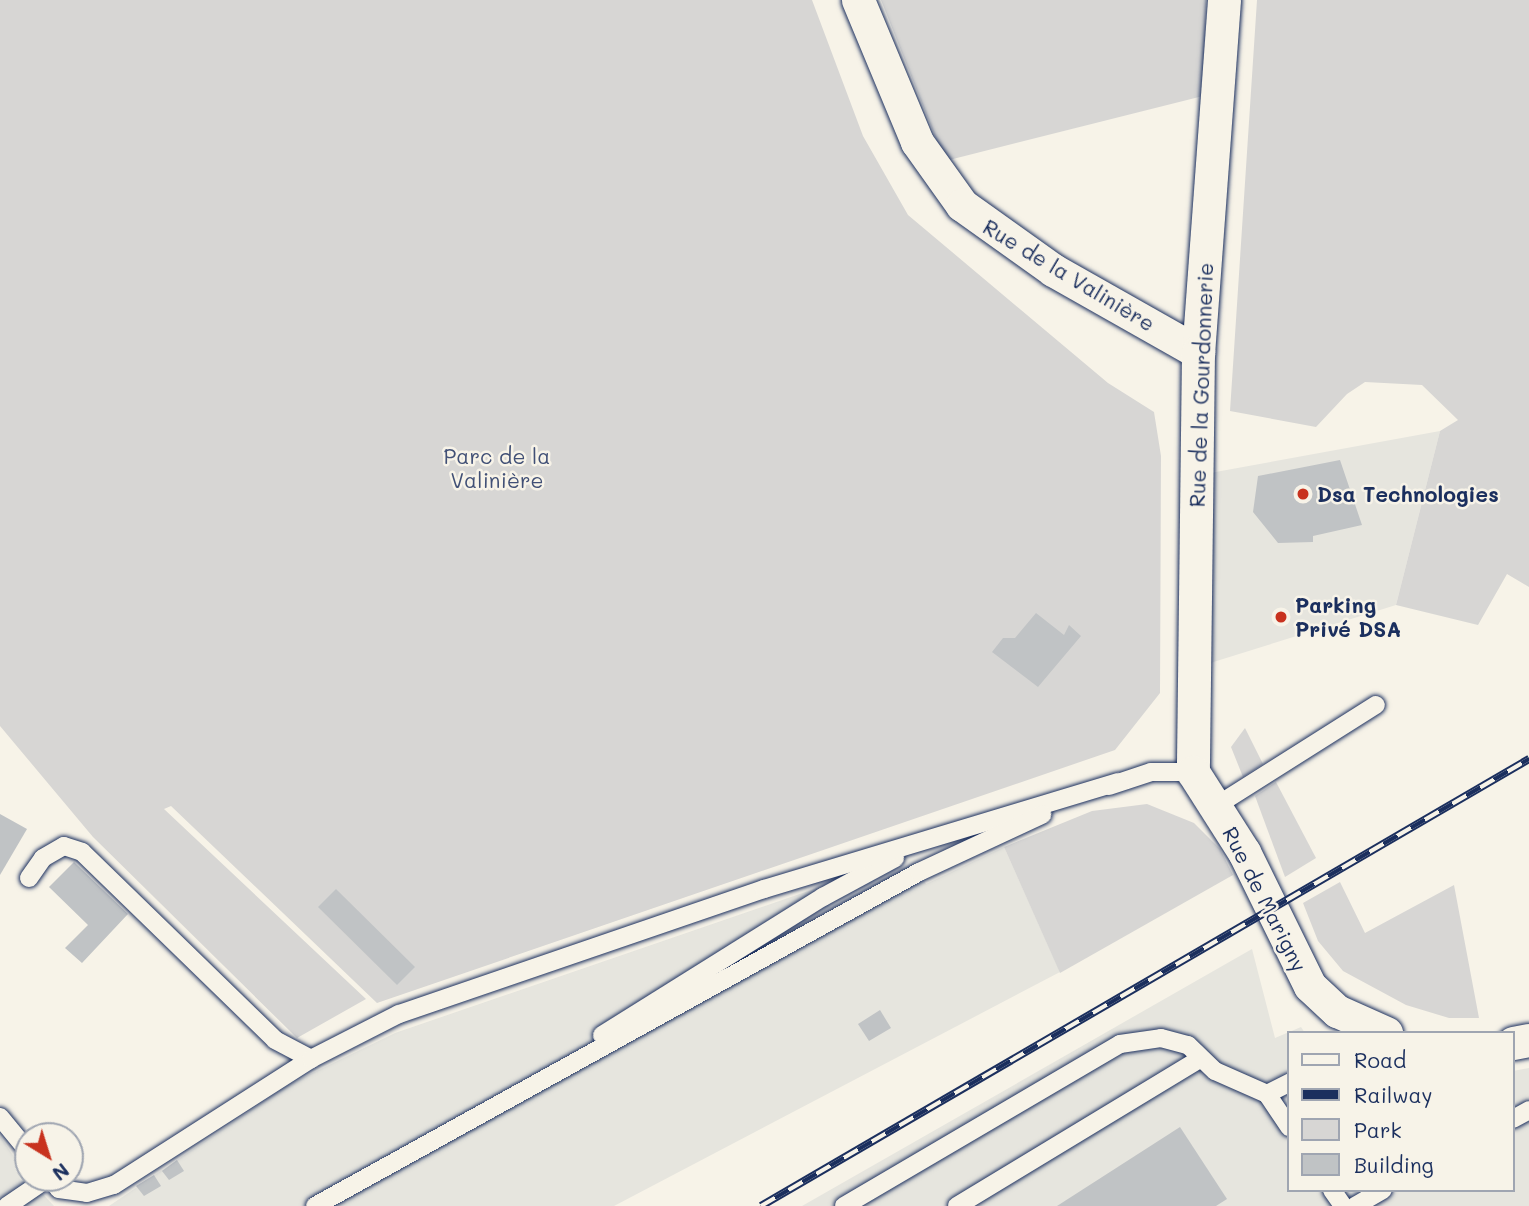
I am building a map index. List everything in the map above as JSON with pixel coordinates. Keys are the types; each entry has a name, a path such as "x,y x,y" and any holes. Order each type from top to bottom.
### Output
{"street":[{"name":"Rue de la Valinière","path":"858,0 917,142 961,205 1053,270 1198,352"},
{"name":"Rue de la Gourdonnerie","path":"1193,772 1198,352 1224,0"},
{"name":"Rue de Marigny","path":"1193,772 1260,881 1310,986 1337,1011 1382,1031"}],"lane":[{"path":"1216,806 1376,705"},
{"path":"80,1192 87,1193 114,1185 311,1059 399,1014 764,889 928,839 1151,772 1193,772"},
{"path":"315,1206 953,853 1118,782"},
{"path":"414,1151 823,897 928,839"},
{"path":"29,878 43,858 64,846 82,852 275,1040 311,1059"},
{"path":"844,1206 1120,1044 1161,1038 1188,1045 1215,1071 1267,1094 1288,1126"},
{"path":"957,1206 1201,1058"},
{"path":"1267,1094 1288,1084"},
{"path":"0,1117 14,1134"},
{"path":"6,1206 28,1192"},
{"path":"1355,1206 1380,1192"}],"shaded area":[{"path":"1440,431 1396,605 1207,664 1210,473"},
{"path":"1004,847 1060,972 614,1206 109,1206 288,1085 395,1033 817,888 830,907 914,863 926,884"},
{"path":"1252,949 1275,1038 1288,1032 1288,1192 1515,1192 1515,1071 1529,1068 1529,1206 802,1206"},
{"path":"0,1136 14,1157 14,1192 41,1192 54,1206 0,1206"}],"green space":[{"name":"Parc de la Valinière","path":"0,0 812,0 863,136 908,215 1108,383 1154,412 1161,456 1160,693 1115,750 377,1003 171,806 164,809 366,999 297,1038 93,837 0,726"},
{"path":"881,0 1206,0 1203,96 945,161"},
{"path":"1257,0 1529,0 1529,587 1507,574 1478,625 1396,605 1440,431 1458,420 1422,385 1365,382 1347,394 1316,427 1230,411"},
{"path":"1245,728 1263,764 1243,777 1231,747"},
{"path":"1276,782 1316,858 1285,877 1255,796"},
{"path":"1147,804 1194,823 1220,849 1233,875 1060,973 1004,847 1092,811"},
{"path":"1340,882 1365,933 1454,885 1479,1018 1449,1018 1406,1005 1343,971 1318,941 1303,903"}],"building":[{"name":"Dsa Technologies","path":"1340,460 1362,525 1313,536 1313,542 1278,543 1253,512 1258,476"},
{"path":"1036,613 1064,635 1069,625 1081,636 1038,687 992,652 1003,638 1015,638"},
{"path":"0,814 27,829 0,875"},
{"path":"74,862 128,914 82,963 65,948 88,925 49,887"},
{"path":"336,889 415,967 397,985 318,907"},
{"path":"880,1010 891,1028 869,1041 858,1024"},
{"path":"1180,1127 1227,1199 1216,1206 1057,1206"},
{"path":"177,1160 184,1171 169,1180 162,1171"},
{"path":"154,1175 161,1186 144,1196 136,1186"}],"railway":[{"path":"761,1206 1529,759"}],"place":[{"name":"Dsa Technologies","path":"1303,494"},
{"name":"Parking Privé DSA","path":"1281,617"}]}
